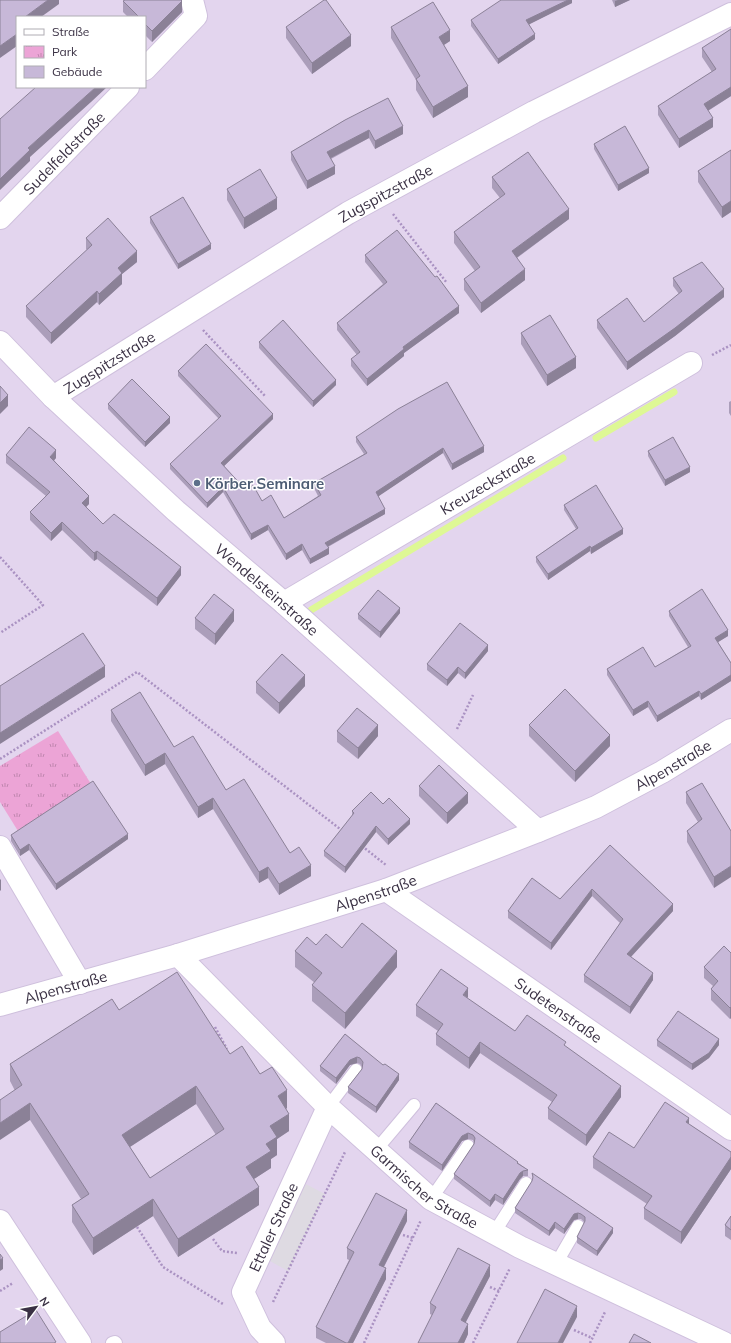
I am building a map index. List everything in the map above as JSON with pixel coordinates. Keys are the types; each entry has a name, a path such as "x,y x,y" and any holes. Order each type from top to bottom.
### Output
{"street":[{"path":"146,68 196,16 192,0"},
{"name":"Zugspitzstraße","path":"53,397 348,213 534,112 731,14"},
{"name":"Sudelfeldstraße","path":"0,218 127,88"},
{"name":"Wendelsteinstraße","path":"0,342 53,397 176,511 284,603 538,831"},
{"name":"Kreuzeckstraße","path":"284,603 691,363"},
{"name":"Alpenstraße","path":"0,1005 178,955 386,890 596,807 649,779 731,730"},
{"path":"0,847 80,983"},
{"name":"Sudetenstraße","path":"386,890 731,1128"},
{"name":"Garmischer Straße","path":"178,955 328,1107 431,1199 520,1247 724,1343"},
{"name":"Ettaler Straße","path":"267,1336 243,1292 328,1107"},
{"path":"0,1221 80,1343"}],"lane":[{"path":"328,1107 356,1070"},
{"path":"376,1150 414,1105"},
{"path":"431,1199 468,1146"},
{"path":"494,1233 526,1183"},
{"path":"556,1264 578,1226"},
{"path":"112,1343 116,1343"}],"path":[{"path":"379,196 447,283"},
{"path":"187,313 266,397"},
{"path":"0,557 42,605 0,633"},
{"path":"0,759 137,672 350,836"},
{"path":"447,750 473,695"},
{"path":"356,841 387,865 386,890"},
{"path":"267,1336 355,1131"},
{"path":"364,1343 431,1199"},
{"path":"137,1227 163,1267 226,1306"},
{"path":"403,1235 413,1238"},
{"path":"213,1239 222,1251 259,1255"},
{"path":"474,1343 520,1247"},
{"path":"490,1287 499,1291"},
{"path":"590,1343 616,1292"},
{"path":"574,1330 592,1338"}],"shaded area":[{"path":"0,0 731,0 731,1343 0,1343"},
{"path":"296,1179 325,1194 288,1271 259,1255"}],"green space":[{"path":"58,731 91,784 18,831 0,802 0,766"}],"building":[{"path":"0,0 48,0 26,16 16,16 16,35 0,46"},
{"path":"326,0 351,35 312,63 286,27"},
{"path":"501,0 568,0 526,20 535,34 498,59 471,20"},
{"path":"123,1 182,1 152,31 146,25 146,16 138,16"},
{"path":"433,2 450,30 439,37 468,86 433,107 416,79 420,76 391,27"},
{"path":"731,29 731,87 704,104 713,118 679,139 658,106 716,69 702,48"},
{"path":"35,88 95,88 28,148 30,150 0,179 0,119"},
{"path":"388,98 403,126 375,141 369,130 327,152 335,166 307,181 291,152 345,120"},
{"path":"625,126 649,168 618,185 594,144"},
{"path":"731,150 731,201 722,207 698,171"},
{"path":"528,152 569,209 512,251 525,269 481,303 464,279 480,267 454,232 505,194 492,177"},
{"path":"260,169 277,198 244,218 227,189"},
{"path":"183,197 211,244 178,264 150,217"},
{"path":"108,218 137,251 118,268 122,273 99,294 97,291 51,333 26,306 92,245 86,238"},
{"path":"397,230 435,277 437,276 459,306 403,347 404,349 367,379 351,359 360,352 337,323 387,282 365,255"},
{"path":"702,262 724,289 675,328 627,362 597,320 627,298 644,322 682,291 673,278"},
{"path":"550,315 576,357 547,375 521,333"},
{"path":"283,320 336,380 313,401 259,342"},
{"path":"206,344 273,414 221,463 246,490 253,485 262,501 271,495 284,518 321,495 314,483 367,453 356,437 398,409 447,382 484,446 452,464 443,448 376,492 385,509 325,543 329,548 310,559 302,544 286,554 268,525 251,534 223,487 207,503 170,464 221,416 178,371"},
{"path":"132,379 170,417 145,442 108,404"},
{"path":"0,386 8,395 0,403"},
{"path":"29,427 56,450 50,457 89,496 82,503 103,524 114,514 181,567 157,598 97,551 94,553 62,522 51,533 30,512 50,492 6,455"},
{"path":"673,437 690,467 665,480 648,451"},
{"path":"596,485 623,529 591,548 590,546 548,574 536,557 578,528 564,505"},
{"path":"702,589 728,630 715,638 731,663 731,675 701,694 699,691 657,716 648,701 633,710 607,669 643,647 655,667 691,646 669,611"},
{"path":"378,590 400,608 380,632 358,614"},
{"path":"214,594 234,610 215,634 195,618"},
{"path":"460,623 488,645 465,673 458,667 447,680 427,664"},
{"path":"83,633 105,666 0,733 0,686"},
{"path":"282,654 305,675 279,703 256,682"},
{"path":"565,689 610,735 575,771 529,725"},
{"path":"140,692 174,747 193,736 226,790 244,779 290,853 299,847 311,865 279,884 268,867 259,872 213,798 198,807 165,753 145,765 111,710"},
{"path":"357,708 378,725 358,748 337,731"},
{"path":"439,765 468,793 447,813 419,786"},
{"path":"93,781 128,834 56,884 29,844 20,850 11,835"},
{"path":"702,783 731,831 731,866 714,877 687,831 702,819 686,792"},
{"path":"371,792 383,804 389,798 410,819 388,839 376,826 345,867 324,851 354,813 352,811"},
{"path":"610,845 673,904 627,954 653,973 630,1007 584,975 623,919 592,889 551,943 508,911 532,878 560,899"},
{"path":"362,923 397,951 345,1013 312,985 322,973 295,951 307,937 316,945 326,934 342,948"},
{"path":"724,946 731,953 730,1008 711,989 718,981 704,967"},
{"path":"441,969 468,988 463,995 515,1031 527,1015 566,1042 564,1045 621,1086 586,1135 548,1108 557,1095 480,1042 469,1058 436,1034 443,1024 416,1005"},
{"path":"177,972 230,1054 242,1046 260,1074 272,1067 287,1090 278,1096 289,1114 270,1126 277,1137 266,1144 271,1151 246,1167 259,1187 178,1239 153,1199 93,1238 72,1205 89,1194 30,1103 0,1123 0,1100 22,1085 10,1064 112,999 119,1010","holes":["196,1086 224,1129 150,1178 122,1135"]},
{"path":"678,1011 719,1039 709,1053 692,1064 657,1040"},
{"path":"345,1034 383,1065 385,1064 399,1074 376,1107 348,1087 362,1069 363,1062 360,1058 357,1057 350,1060 336,1078 320,1066"},
{"path":"665,1102 689,1118 686,1122 731,1152 731,1157 681,1232 644,1208 652,1196 593,1157 609,1132 634,1148"},
{"path":"436,1103 528,1170 520,1173 503,1199 495,1194 490,1201 454,1174 474,1144 475,1138 473,1135 468,1133 462,1136 442,1165 409,1142"},
{"path":"532,1173 613,1228 597,1251 577,1237 585,1221 585,1217 581,1214 574,1214 564,1229 555,1222 549,1231 515,1208 532,1181"},
{"path":"376,1193 407,1210 379,1265 386,1268 348,1343 346,1343 316,1327 354,1252 347,1248"},
{"path":"731,1216 731,1230 725,1225"},
{"path":"458,1248 490,1265 461,1320 468,1324 458,1343 418,1343 436,1307 430,1303"},
{"path":"545,1289 577,1306 558,1343 517,1343"},
{"path":"36,1310 56,1342 0,1343 0,1332"},
{"path":"634,1334 651,1343 629,1343"}],"waterway":[{"path":"596,438 674,392"},
{"path":"311,610 563,458"}],"place":[{"name":"Körber.Seminare","path":"197,483"}]}
